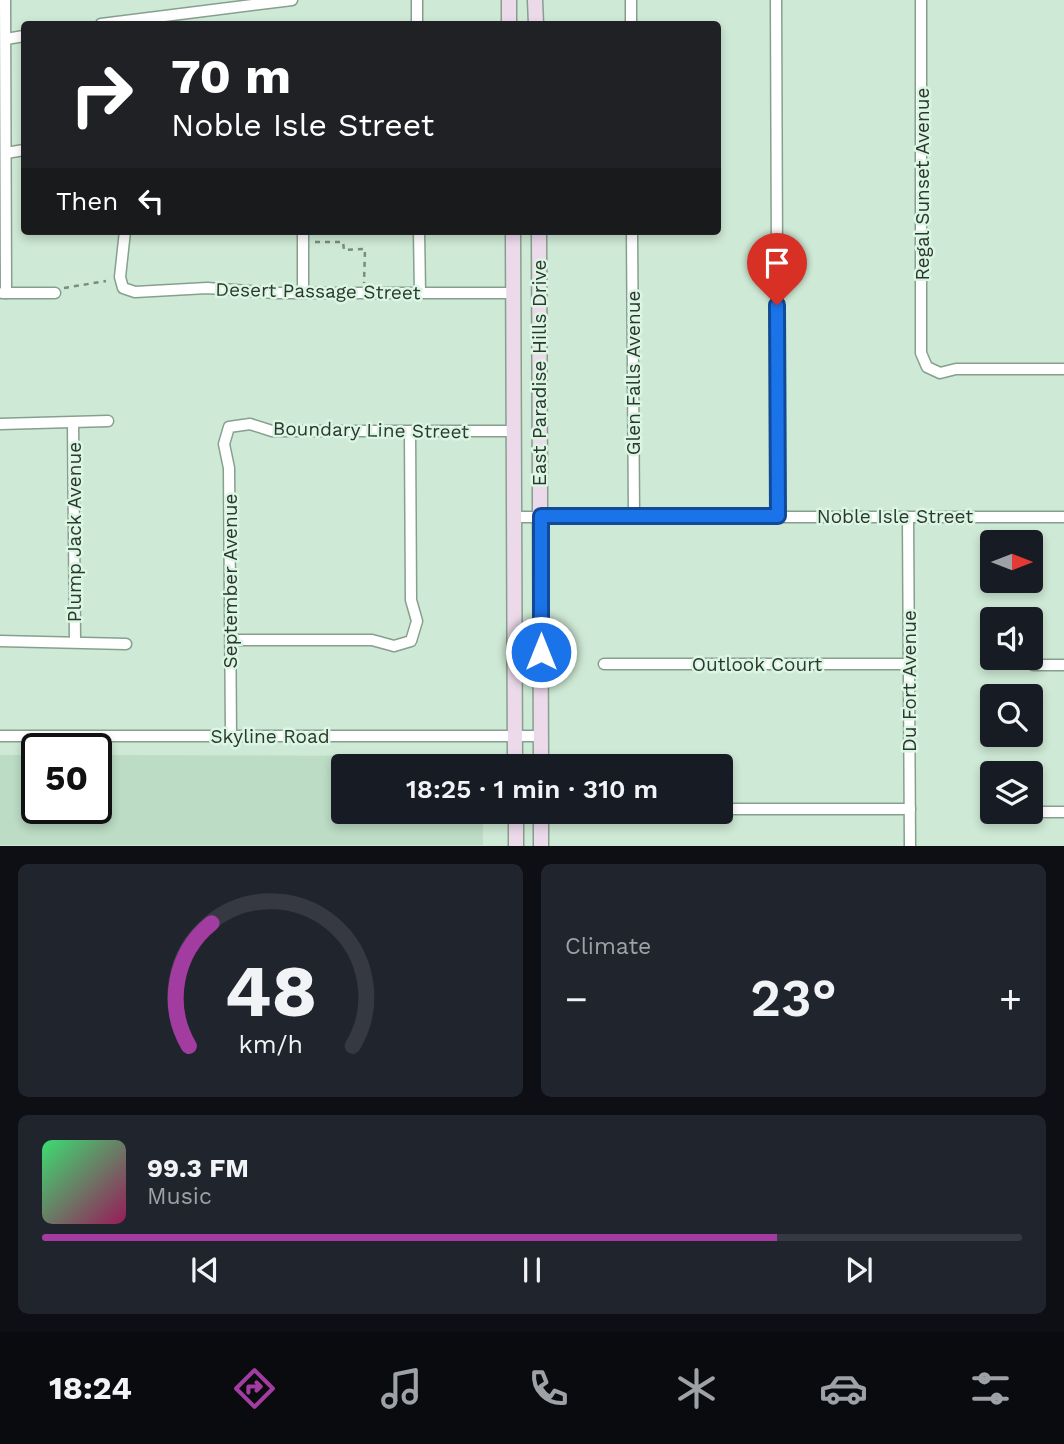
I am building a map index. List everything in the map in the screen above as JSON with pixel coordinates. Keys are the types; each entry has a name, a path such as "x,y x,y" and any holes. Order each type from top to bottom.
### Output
{"main road":[{"path":"509,0 509,21"},
{"path":"535,0 536,21"},
{"name":"East Paradise Hills Drive","path":"513,235 515,754"},
{"name":"East Paradise Hills Drive","path":"539,235 541,754"},
{"path":"516,824 516,845"},
{"path":"541,824 541,845"}],"street":[{"path":"5,0 3,293 57,291"},
{"path":"125,21 292,0"},
{"path":"417,0 417,21"},
{"path":"631,0 631,21"},
{"path":"776,0 778,516"},
{"name":"Regal Sunset Avenue","path":"921,0 920,353 927,367 940,373 956,369 1064,369"},
{"path":"6,39 21,36"},
{"path":"6,153 21,150"},
{"name":"Desert Passage Street","path":"125,235 120,277 123,288 135,292 207,288 303,293 513,293"},
{"path":"303,235 303,293"},
{"path":"419,235 420,293"},
{"name":"Glen Falls Avenue","path":"632,235 634,516"},
{"path":"0,424 107,421"},
{"name":"Plump Jack Avenue","path":"74,424 75,641"},
{"name":"Boundary Line Street","path":"229,427 250,425 272,431 514,431"},
{"name":"September Avenue","path":"229,427 224,444 229,468 230,737"},
{"path":"231,640 372,640 394,646 411,641 417,621 411,600 410,432"},
{"name":"Noble Isle Street","path":"516,517 1064,517"},
{"name":"Du Fort Avenue","path":"908,517 910,845"},
{"path":"0,641 126,644"},
{"name":"Outlook Court","path":"604,664 909,664"},
{"path":"1043,665 1064,665"},
{"name":"Skyline Road","path":"0,736 540,736"},
{"path":"733,809 910,809"},
{"path":"1043,812 1064,812"}],"path":[{"path":"310,242 343,242 344,250 365,249 364,286"},
{"path":"57,291 106,281"}],"shaded area":[{"path":"0,755 21,755 21,824 112,824 112,755 331,756 331,824 483,824 483,845 0,845"}],"route":[{"path":"541,652 541,516 778,516 777,305"}]}
